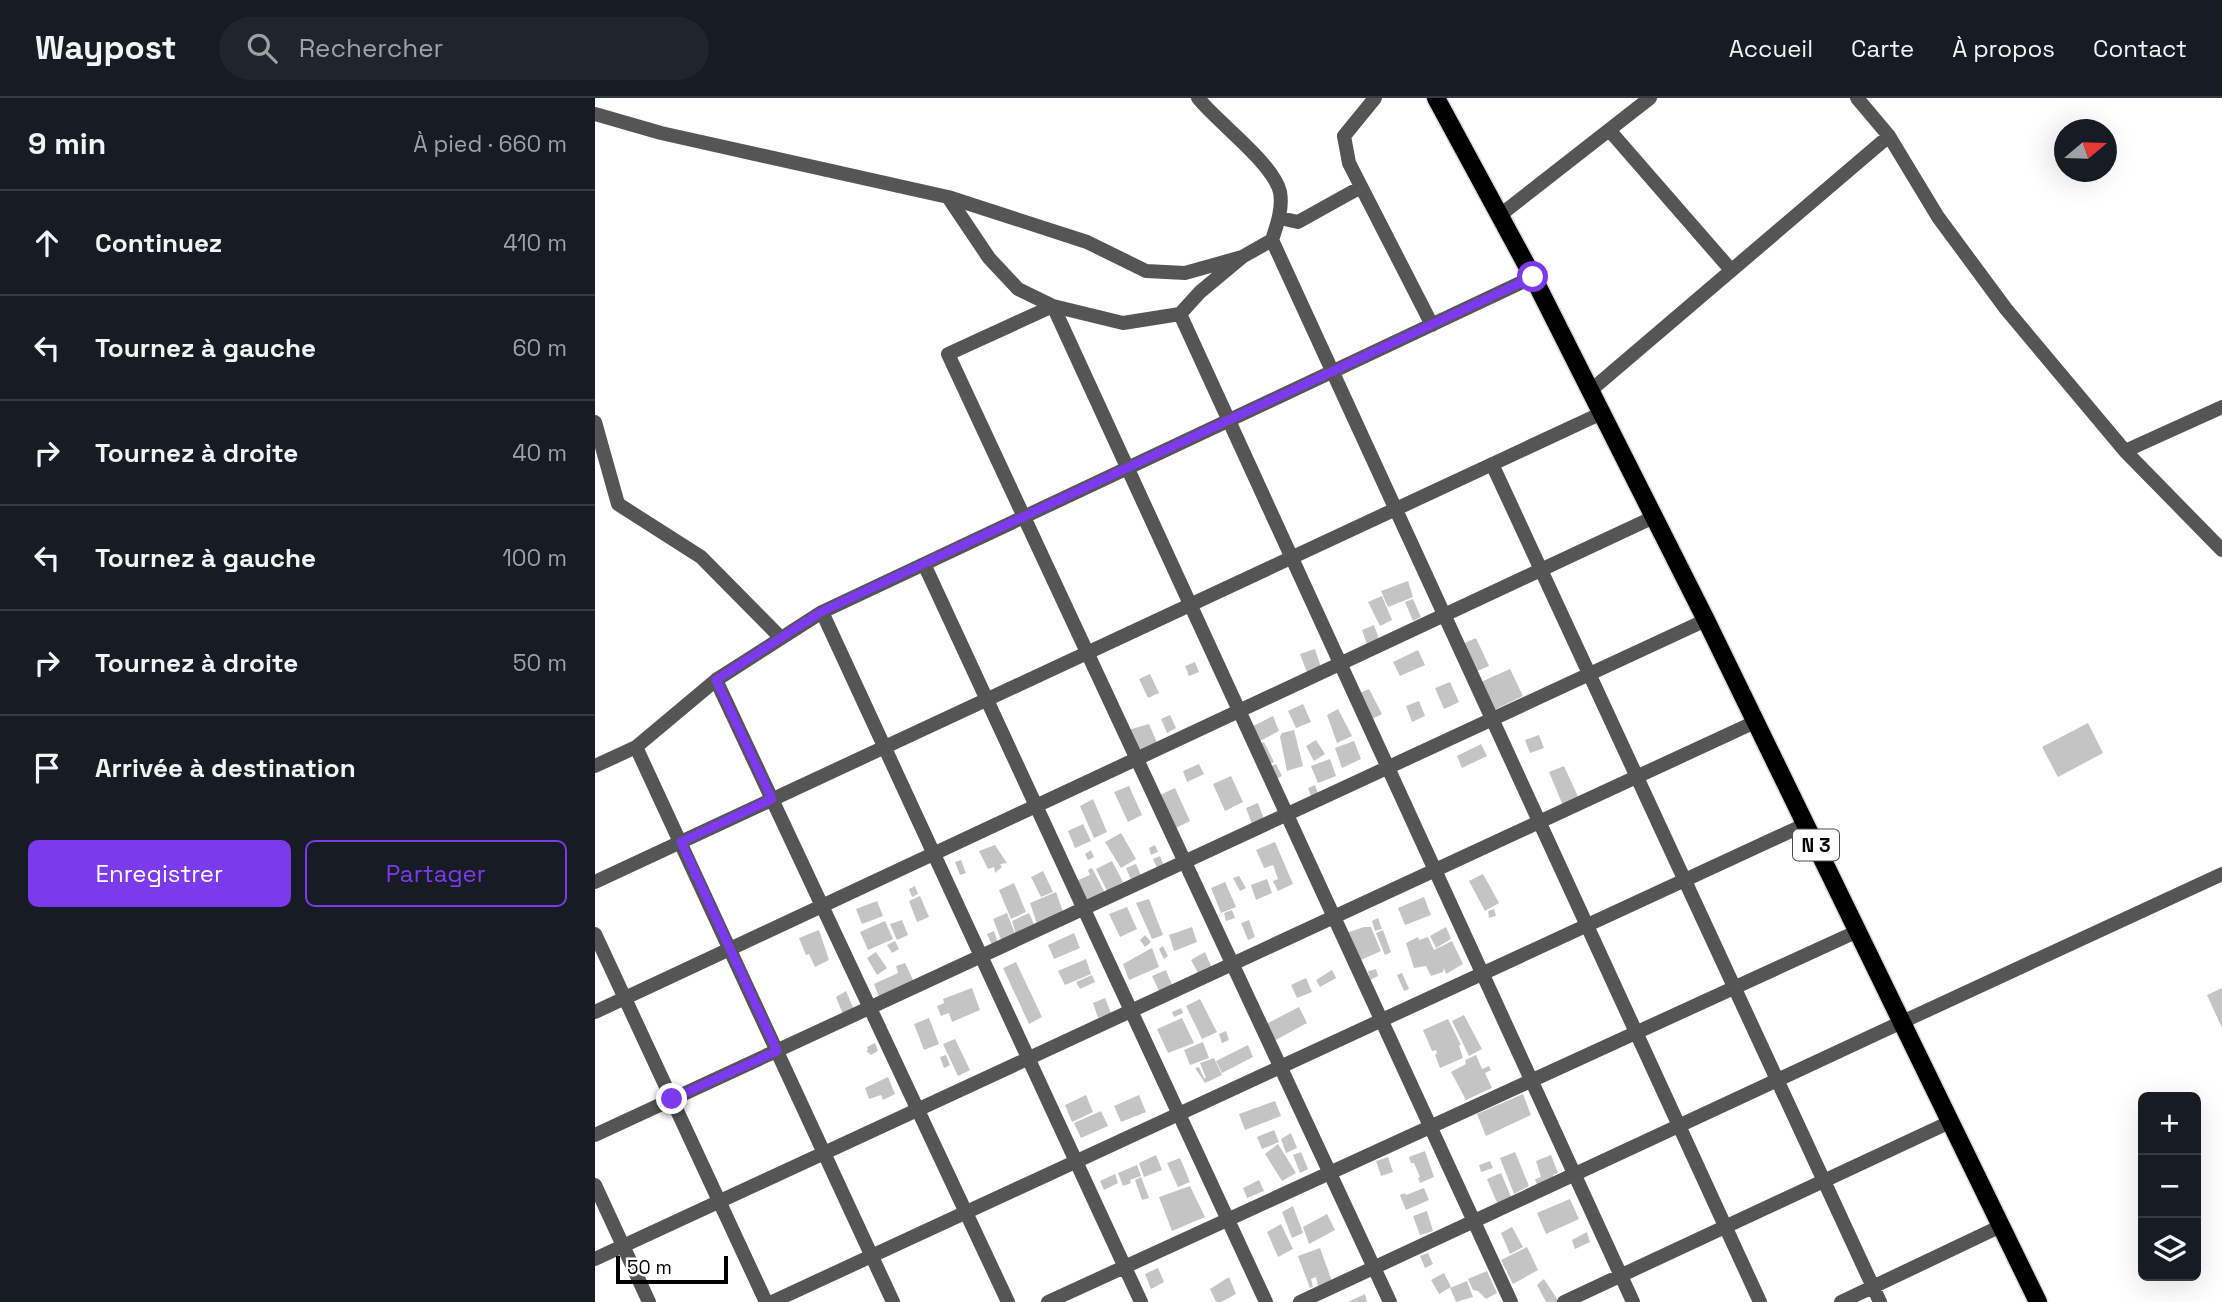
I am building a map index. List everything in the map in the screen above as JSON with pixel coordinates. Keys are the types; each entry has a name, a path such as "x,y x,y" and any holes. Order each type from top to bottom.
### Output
{"main road":[{"name":"N 3","path":"1436,98 1533,277 1706,620 2038,1302"}],"street":[{"path":"948,197 989,258 1018,289 1053,306 1123,323 1180,314 1200,292 1241,257 1272,240 1280,218 1280,192 1271,174 1198,98"},
{"path":"1375,98 1344,135 1349,163 1431,325"},
{"path":"1499,216 1650,98"},
{"path":"1857,98 1889,136 1938,217 2005,309 2125,451 2216,534 2222,550"},
{"path":"595,114 661,132 948,197 1087,242 1146,271 1185,273 1241,257"},
{"path":"1610,131 1731,270"},
{"path":"1590,391 1889,136"},
{"path":"1280,218 1298,222 1361,187"},
{"path":"1272,240 1760,1302"},
{"path":"595,766 636,747 716,680 821,612 1533,277"},
{"path":"1053,306 1511,1302"},
{"path":"1053,306 949,354 1390,1302"},
{"path":"1180,314 1633,1302"},
{"path":"2125,451 2222,407"},
{"path":"595,882 1602,413"},
{"path":"595,422 618,504 701,557 781,638"},
{"path":"1492,464 1879,1302"},
{"path":"595,1012 1654,517"},
{"path":"924,564 1266,1302"},
{"path":"821,612 1141,1302"},
{"path":"595,1135 1706,620"},
{"path":"716,680 1009,1302"},
{"path":"595,1259 1755,722"},
{"path":"636,747 893,1302"},
{"path":"772,1302 1805,824"},
{"path":"1300,1302 2222,874"},
{"path":"1048,1302 1858,931"},
{"path":"595,934 766,1302"},
{"path":"1565,1302 1950,1122"},
{"path":"595,1185 649,1302"},
{"path":"1840,1302 2001,1226"}],"building":[{"path":"1408,581 1413,597 1388,607 1381,591"},
{"path":"1382,596 1392,620 1380,626 1368,602"},
{"path":"1413,599 1421,617 1413,621 1405,602"},
{"path":"1374,625 1380,642 1368,647 1362,630"},
{"path":"1476,638 1489,666 1473,673 1460,645"},
{"path":"1315,649 1322,670 1308,675 1300,654"},
{"path":"1418,650 1425,665 1400,676 1393,662"},
{"path":"1195,662 1199,672 1189,676 1185,666"},
{"path":"1510,669 1523,696 1494,710 1481,682"},
{"path":"1150,674 1159,693 1148,698 1139,679"},
{"path":"1450,682 1459,702 1444,709 1435,688"},
{"path":"1369,689 1382,714 1370,720 1358,694"},
{"path":"1419,701 1425,716 1412,722 1406,706"},
{"path":"1303,704 1311,722 1296,728 1288,711"},
{"path":"1338,709 1352,736 1337,743 1327,715"},
{"path":"1170,715 1176,728 1167,733 1161,719"},
{"path":"1273,716 1279,731 1256,743 1249,728"},
{"path":"2088,723 2103,753 2058,777 2042,747"},
{"path":"1149,724 1158,745 1138,755 1128,730"},
{"path":"1294,730 1303,766 1287,771 1280,737 1282,733"},
{"path":"1539,735 1544,748 1530,753 1525,740"},
{"path":"1316,740 1325,754 1314,761 1306,746"},
{"path":"1354,741 1361,759 1342,768 1335,748"},
{"path":"1264,742 1274,762 1266,766 1257,744"},
{"path":"1481,744 1487,756 1462,768 1457,756"},
{"path":"1330,759 1336,776 1318,783 1311,766"},
{"path":"1199,764 1204,774 1187,782 1183,771"},
{"path":"1276,764 1282,776 1276,779 1269,767"},
{"path":"1564,766 1580,801 1564,808 1549,772"},
{"path":"1231,776 1243,802 1225,811 1213,784"},
{"path":"1315,785 1319,796 1312,799 1308,788"},
{"path":"1129,786 1142,815 1128,822 1114,792"},
{"path":"1175,788 1190,821 1176,828 1160,795"},
{"path":"1093,799 1107,832 1094,838 1080,806"},
{"path":"1258,803 1264,819 1252,824 1246,808"},
{"path":"1083,824 1091,841 1075,848 1068,831"},
{"path":"1121,833 1136,859 1121,868 1105,842"},
{"path":"1275,842 1293,884 1278,891 1273,881 1278,879 1273,865 1264,868 1256,850"},
{"path":"995,845 1007,863 1000,864 1002,867 995,873 994,867 988,869 979,851"},
{"path":"1155,845 1158,852 1151,855 1149,848"},
{"path":"1091,850 1094,857 1088,860 1085,854"},
{"path":"1160,856 1164,866 1158,870 1153,859"},
{"path":"961,860 966,873 960,875 955,862"},
{"path":"1112,861 1123,882 1107,891 1096,869"},
{"path":"1136,864 1142,878 1132,882 1126,868"},
{"path":"1092,868 1105,893 1083,903 1074,882 1090,875 1088,870"},
{"path":"1043,871 1053,892 1041,897 1031,877"},
{"path":"1483,874 1499,903 1485,911 1469,881"},
{"path":"1239,876 1246,888 1240,891 1233,878"},
{"path":"1267,879 1272,893 1256,900 1251,885"},
{"path":"1225,882 1236,907 1221,913 1211,888"},
{"path":"1014,883 1026,912 1011,919 999,890"},
{"path":"915,886 918,894 912,897 909,889"},
{"path":"1056,892 1063,912 1037,924 1030,903"},
{"path":"920,896 929,917 917,922 909,901"},
{"path":"1424,897 1431,915 1405,925 1398,908"},
{"path":"1149,899 1163,935 1152,939 1136,903"},
{"path":"877,901 883,916 862,924 856,909"},
{"path":"1127,907 1137,929 1120,937 1109,914"},
{"path":"1494,909 1496,916 1489,918 1488,911"},
{"path":"1232,910 1235,918 1226,921 1224,913"},
{"path":"1007,913 1016,936 1002,942 993,919"},
{"path":"1029,913 1035,926 1016,934 1012,921"},
{"path":"1378,918 1382,929 1375,931 1372,921"},
{"path":"902,920 908,935 897,940 890,924"},
{"path":"1249,920 1255,937 1248,940 1241,923"},
{"path":"885,921 893,939 868,950 860,932"},
{"path":"1192,927 1197,942 1174,951 1169,935"},
{"path":"1371,927 1381,951 1356,962 1343,934"},
{"path":"1446,927 1451,939 1436,948 1430,936"},
{"path":"819,930 829,960 815,967 799,938"},
{"path":"1383,930 1391,952 1385,955 1376,933"},
{"path":"994,931 998,943 992,945 987,934"},
{"path":"1074,933 1080,948 1054,959 1048,945"},
{"path":"1145,935 1151,942 1145,947 1140,940"},
{"path":"1418,937 1419,940 1428,937 1434,950 1452,941 1463,964 1446,974 1444,968 1443,972 1431,976 1426,966 1414,968 1406,943"},
{"path":"895,941 899,949 892,953 887,945"},
{"path":"1163,946 1168,956 1164,959 1159,949"},
{"path":"1152,948 1159,967 1129,980 1123,964"},
{"path":"876,952 887,968 877,975 867,958"},
{"path":"1205,952 1212,968 1199,975 1191,960"},
{"path":"1086,959 1091,974 1065,985 1058,971"},
{"path":"1016,962 1042,1017 1029,1024 1003,968"},
{"path":"905,963 914,982 880,999 874,984 898,973 896,966"},
{"path":"1376,969 1378,976 1370,980 1368,971"},
{"path":"1166,970 1173,987 1160,993 1152,976"},
{"path":"1332,970 1336,978 1320,987 1316,980"},
{"path":"1402,973 1409,989 1404,991 1397,975"},
{"path":"1092,975 1095,982 1080,989 1076,982"},
{"path":"1306,978 1312,992 1297,998 1291,985"},
{"path":"972,988 980,1010 952,1022 949,1013 941,1016 937,1006 944,1003 943,999"},
{"path":"2222,988 2222,1028 2207,995"},
{"path":"846,991 854,1010 844,1017 836,997"},
{"path":"1105,998 1111,1013 1098,1018 1093,1003"},
{"path":"1200,999 1217,1032 1202,1039 1186,1006"},
{"path":"1299,1007 1307,1023 1272,1042 1264,1025"},
{"path":"1181,1008 1183,1013 1174,1017 1172,1012"},
{"path":"1464,1015 1482,1049 1469,1056 1452,1021"},
{"path":"929,1018 939,1044 924,1050 914,1024"},
{"path":"1182,1018 1194,1043 1168,1053 1157,1029"},
{"path":"1448,1019 1461,1045 1463,1058 1440,1068 1436,1050 1432,1051 1423,1030"},
{"path":"1226,1031 1229,1040 1222,1043 1219,1034"},
{"path":"955,1039 970,1070 958,1076 943,1044"},
{"path":"1203,1042 1209,1058 1190,1065 1184,1050"},
{"path":"875,1043 878,1051 871,1055 866,1051 867,1047"},
{"path":"1248,1045 1253,1057 1222,1073 1216,1061"},
{"path":"946,1055 950,1065 944,1068 940,1057"},
{"path":"1476,1055 1482,1069 1489,1066 1491,1070 1485,1073 1492,1088 1466,1100 1451,1072"},
{"path":"1214,1058 1222,1075 1205,1083 1195,1068 1199,1067 1206,1078 1200,1063"},
{"path":"888,1077 895,1094 883,1100 881,1095 869,1099 865,1088"},
{"path":"1523,1094 1531,1115 1486,1136 1477,1114"},
{"path":"1086,1095 1093,1112 1072,1122 1065,1105"},
{"path":"1139,1095 1146,1112 1121,1122 1114,1106"},
{"path":"1275,1101 1281,1116 1245,1130 1239,1114"},
{"path":"1101,1111 1108,1126 1081,1138 1074,1123"},
{"path":"1274,1130 1279,1142 1262,1149 1257,1137"},
{"path":"1291,1133 1297,1148 1286,1153 1281,1139"},
{"path":"1278,1144 1296,1173 1282,1181 1265,1154"},
{"path":"1425,1151 1434,1177 1420,1183 1420,1177 1409,1157"},
{"path":"1301,1152 1308,1169 1300,1173 1293,1155"},
{"path":"1515,1152 1529,1186 1514,1194 1500,1158"},
{"path":"1156,1155 1162,1170 1144,1177 1139,1163"},
{"path":"1551,1155 1558,1173 1553,1175 1555,1181 1538,1188 1535,1179 1541,1177 1536,1161"},
{"path":"1388,1157 1393,1172 1381,1176 1376,1161"},
{"path":"1180,1158 1190,1182 1178,1187 1167,1163"},
{"path":"1490,1161 1493,1168 1481,1172 1479,1165"},
{"path":"1137,1165 1141,1176 1123,1186 1118,1173"},
{"path":"1501,1173 1512,1199 1498,1205 1487,1179"},
{"path":"1115,1174 1118,1183 1104,1190 1100,1181"},
{"path":"1141,1177 1149,1198 1142,1200 1135,1180"},
{"path":"1259,1180 1264,1191 1247,1198 1243,1188"},
{"path":"1190,1186 1205,1217 1172,1231 1159,1197"},
{"path":"1424,1188 1429,1200 1406,1210 1400,1195"},
{"path":"1570,1199 1579,1219 1546,1234 1537,1213"},
{"path":"1293,1206 1303,1233 1292,1238 1282,1212"},
{"path":"1427,1211 1433,1231 1420,1235 1413,1216"},
{"path":"1327,1214 1335,1230 1309,1244 1303,1227"},
{"path":"1281,1224 1293,1249 1278,1257 1267,1232"},
{"path":"1512,1227 1523,1247 1510,1254 1501,1233"},
{"path":"1587,1232 1590,1242 1575,1249 1572,1240"},
{"path":"1527,1247 1538,1270 1513,1284 1501,1260"},
{"path":"1320,1248 1332,1281 1318,1286 1316,1277 1311,1279 1313,1287 1310,1288 1298,1256"},
{"path":"1428,1253 1433,1264 1425,1268 1420,1256"},
{"path":"1158,1268 1164,1282 1151,1289 1145,1274"},
{"path":"1487,1271 1497,1293 1486,1299 1473,1290 1468,1279"},
{"path":"1444,1273 1451,1287 1439,1294 1431,1280"},
{"path":"1229,1277 1236,1294 1216,1302 1210,1289"},
{"path":"1544,1279 1559,1302 1546,1302 1537,1285"},
{"path":"1467,1281 1473,1297 1456,1302 1450,1288"},
{"path":"1365,1294 1367,1302 1348,1302"}],"route":[{"path":"672,1099 777,1051 681,842 772,799 716,680 821,612 1533,277"}]}
